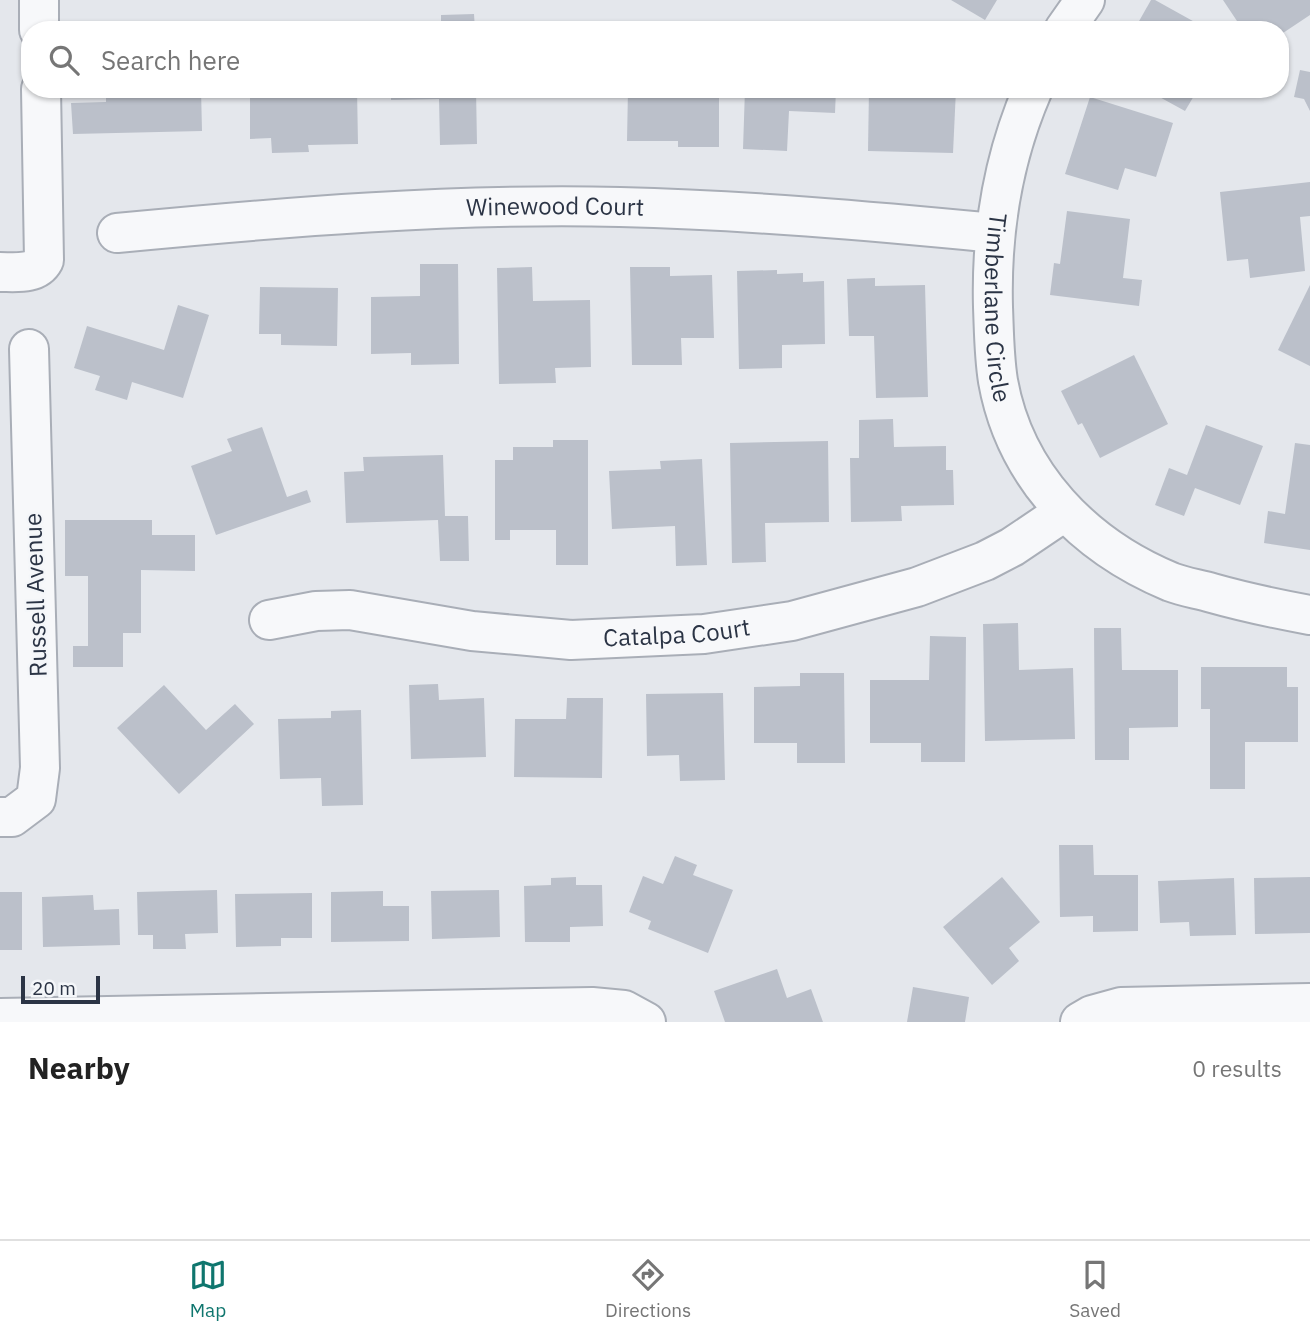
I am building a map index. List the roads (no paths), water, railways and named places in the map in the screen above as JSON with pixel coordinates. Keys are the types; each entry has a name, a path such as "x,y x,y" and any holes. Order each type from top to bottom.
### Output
{"street":[{"path":"39,0 39,21"},
{"path":"1070,21 1085,0"},
{"path":"0,272 32,271 40,267 44,260 41,98"},
{"name":"Timberlane Circle","path":"1030,98 1001,189 995,233 995,355 999,383 1017,442 1034,472 1064,512 1115,552 1174,583 1263,607 1310,615"},
{"name":"Winewood Court","path":"117,233 372,212 603,207 770,212 995,233"},
{"name":"Russell Avenue","path":"0,817 12,817 36,799 40,768 29,349"},
{"name":"Catalpa Court","path":"269,620 316,611 350,610 472,631 571,640 704,634 792,621 917,587 994,557 1064,512"},
{"path":"1080,1022 1092,1015 1121,1007 1310,1003"},
{"path":"0,1018 592,1007 624,1010 646,1022"}]}
